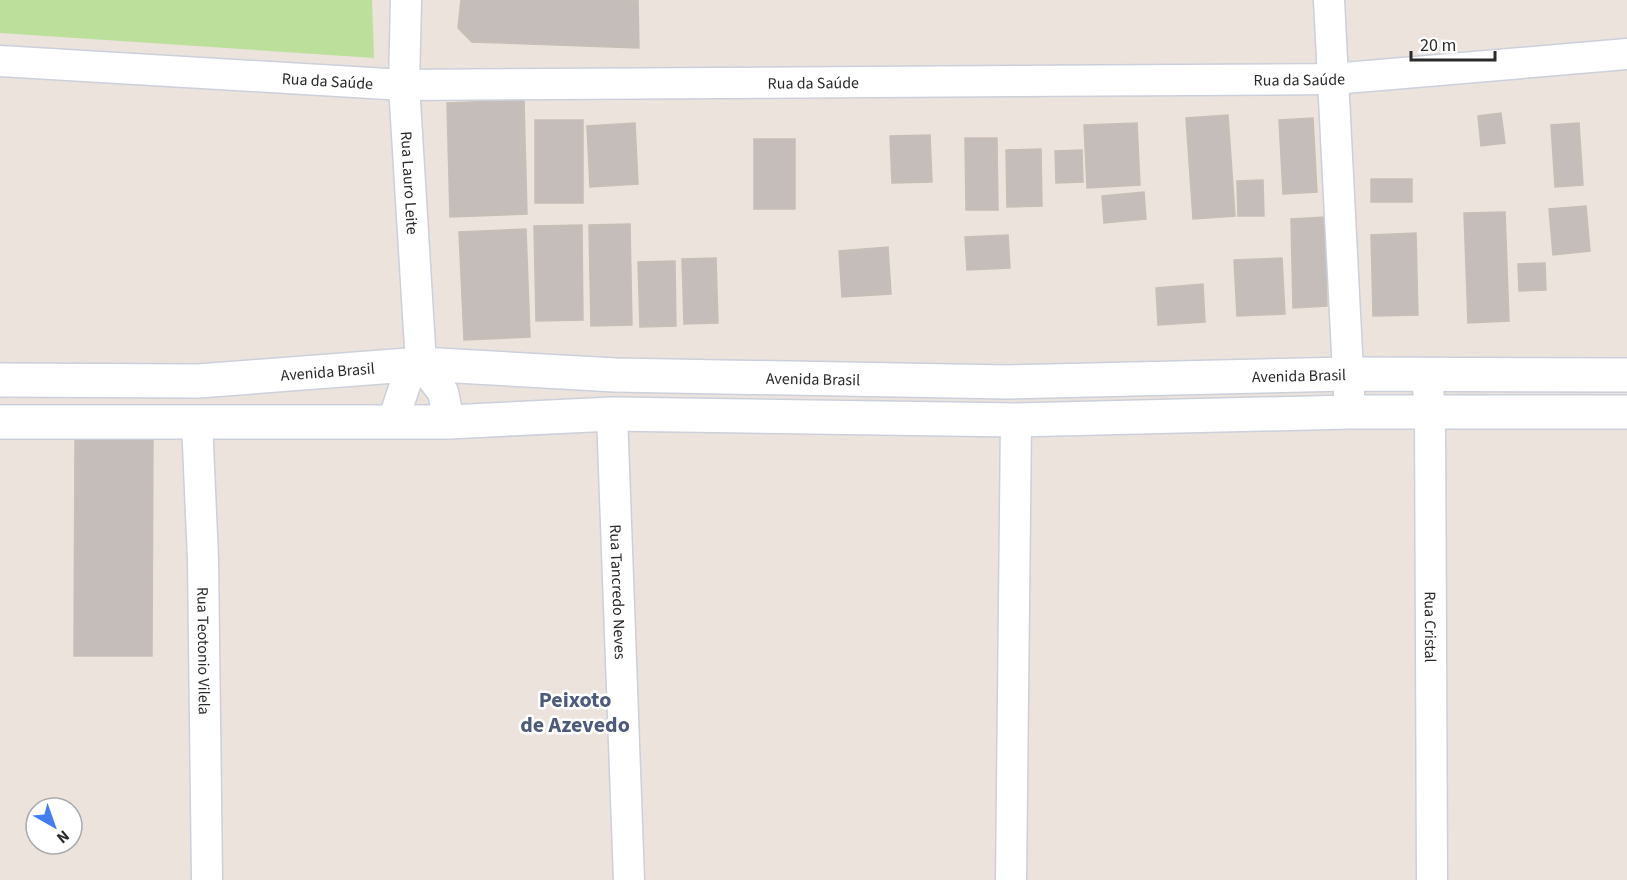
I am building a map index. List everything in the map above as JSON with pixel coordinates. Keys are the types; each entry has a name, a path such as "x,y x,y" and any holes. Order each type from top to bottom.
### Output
{"street":[{"name":"Rua Lauro Leite","path":"406,0 404,85 421,364"},
{"path":"1329,0 1350,412"},
{"name":"Rua da Saúde","path":"0,61 404,85 1333,79 1627,54"},
{"path":"393,421 407,378 421,364 434,377 443,392 449,422"},
{"name":"Avenida Brasil","path":"0,380 198,381 421,364 615,375 1008,382 1349,374 1627,375"},
{"name":"Rua Cristal","path":"1427,375 1430,413 1432,880"},
{"path":"0,422 449,422 612,414 1016,420 1350,412 1627,412"},
{"name":"Rua Tancredo Neves","path":"612,414 629,880"},
{"path":"1011,880 1016,420"},
{"name":"Rua Teotonio Vilela","path":"196,421 203,559 207,880"}],"green space":[{"path":"0,0 372,0 374,58 0,33"}],"building":[{"path":"461,0 638,0 639,48 472,42 458,28"},
{"path":"524,100 527,214 450,217 447,103"},
{"path":"1501,113 1505,143 1481,146 1478,116"},
{"path":"1228,115 1235,216 1193,219 1186,118"},
{"path":"1313,118 1317,192 1283,194 1279,120"},
{"path":"535,120 583,120 583,203 535,203"},
{"path":"635,123 638,184 590,187 587,126"},
{"path":"1137,123 1140,185 1087,188 1084,125"},
{"path":"1579,123 1583,185 1555,187 1551,125"},
{"path":"930,135 932,182 892,183 890,136"},
{"path":"965,138 997,138 998,210 966,210"},
{"path":"754,139 795,139 795,209 754,209"},
{"path":"1041,149 1042,206 1007,207 1006,150"},
{"path":"1082,150 1083,182 1056,183 1055,151"},
{"path":"1371,179 1412,179 1412,202 1371,202"},
{"path":"1263,180 1264,216 1238,216 1237,181"},
{"path":"1144,192 1146,219 1104,223 1102,196"},
{"path":"1586,206 1590,251 1553,255 1549,209"},
{"path":"1505,212 1509,321 1468,323 1464,213"},
{"path":"1325,217 1327,306 1293,308 1291,219"},
{"path":"630,224 632,325 591,326 589,225"},
{"path":"582,225 583,320 536,321 534,226"},
{"path":"526,229 530,337 464,340 459,232"},
{"path":"1416,233 1418,315 1373,316 1371,235"},
{"path":"1008,235 1010,268 967,270 965,237"},
{"path":"888,247 891,294 842,297 839,251"},
{"path":"716,258 718,323 684,324 682,259"},
{"path":"1282,258 1285,314 1237,316 1234,260"},
{"path":"675,261 676,326 640,327 638,262"},
{"path":"1545,263 1546,290 1519,291 1518,264"},
{"path":"1203,284 1205,322 1158,325 1156,288"},
{"path":"75,436 153,436 152,656 74,656"}],"district":[{"name":"Peixoto de Azevedo","path":"575,712"}]}
